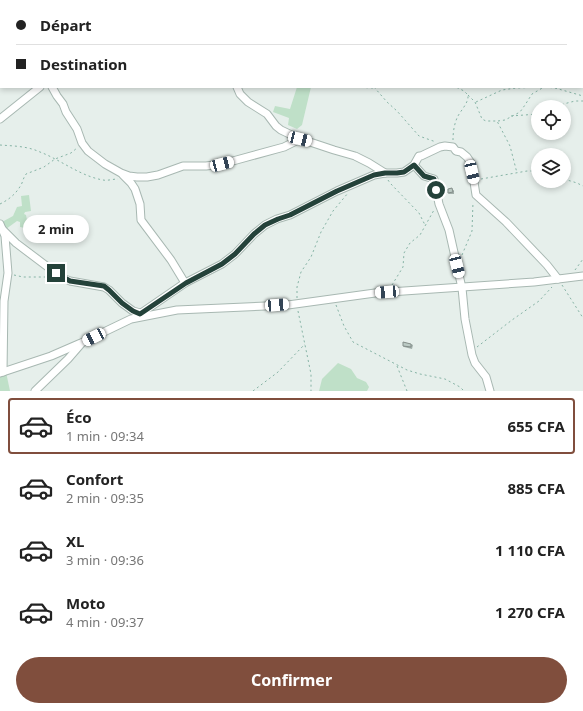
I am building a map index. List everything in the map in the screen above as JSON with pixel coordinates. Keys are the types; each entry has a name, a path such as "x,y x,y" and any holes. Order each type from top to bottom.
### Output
{"street":[{"path":"0,119 39,88"},
{"path":"52,88 77,129 82,143 105,164 124,175 147,177 158,175 183,166 222,164 284,147 300,139"},
{"path":"237,88 240,94 248,102 267,114 281,130 300,139 355,156 385,173"},
{"path":"1,227 5,236 8,273 4,301 1,372 51,356 131,319 186,283 222,264 235,254 265,225 290,215 337,191 374,175 404,172 414,165 419,156 445,146 453,147 467,157 471,163 476,195 506,222 547,265 558,279"},
{"path":"414,165 424,176 434,179 439,201 449,230 462,288 465,319 471,351 475,363 486,377 490,391"},
{"path":"124,175 135,189 140,204 141,220 186,283"},
{"path":"1,227 16,243 61,277 70,281 104,286 133,311 140,314 150,315"},
{"path":"131,319 177,310 298,303 387,292 462,288 583,276"},
{"path":"34,391 68,359 81,343"}],"path":[{"path":"374,88 397,110 419,136 436,142 440,148"},
{"path":"458,88 464,91 475,102 482,119 497,121 505,120 520,112 532,94 542,88"},
{"path":"475,102 502,90 516,88"},
{"path":"555,88 583,96"},
{"path":"453,147 454,129 457,118 468,99 468,95"},
{"path":"571,102 583,101"},
{"path":"511,116 531,115"},
{"path":"497,121 510,146 517,173"},
{"path":"0,204 15,194 26,174 44,167 71,153 82,143"},
{"path":"0,145 31,148 72,169 98,179 104,180 124,175"},
{"path":"474,180 531,171"},
{"path":"385,173 390,183 419,213 425,226"},
{"path":"571,181 583,186"},
{"path":"311,391 311,374 298,311 297,287 300,272 333,211 354,184"},
{"path":"462,255 472,231 472,204 476,195"},
{"path":"387,292 403,267 404,253 410,243 420,235 439,201"},
{"path":"579,264 583,259"},
{"path":"8,273 23,277 61,277"},
{"path":"471,351 539,301 558,279 583,318"},
{"path":"333,299 344,326 353,342 407,370 445,379 460,387 464,391"},
{"path":"254,391 278,372 305,344"},
{"path":"396,364 407,391"}],"green space":[{"path":"297,88 311,88 302,125 297,129 288,125 289,118 273,112 275,106 290,109"},
{"path":"29,195 31,211 25,212 24,214 26,215 28,225 25,228 20,227 20,222 17,221 6,229 2,222 13,216 17,207 22,206 21,196"},
{"path":"338,363 351,369 357,378 366,382 369,387 367,391 319,391 322,379"},
{"path":"6,372 10,391 0,391 0,374"}],"building":[{"path":"452,188 453,192 448,193 448,189"},
{"path":"403,342 411,344 411,347 403,346"}],"route":[{"path":"56,273 70,281 104,286 122,303 140,314 186,283 222,264 235,254 265,225 290,215 337,191 374,175 404,172 414,165 424,176 434,179 436,190"}]}
